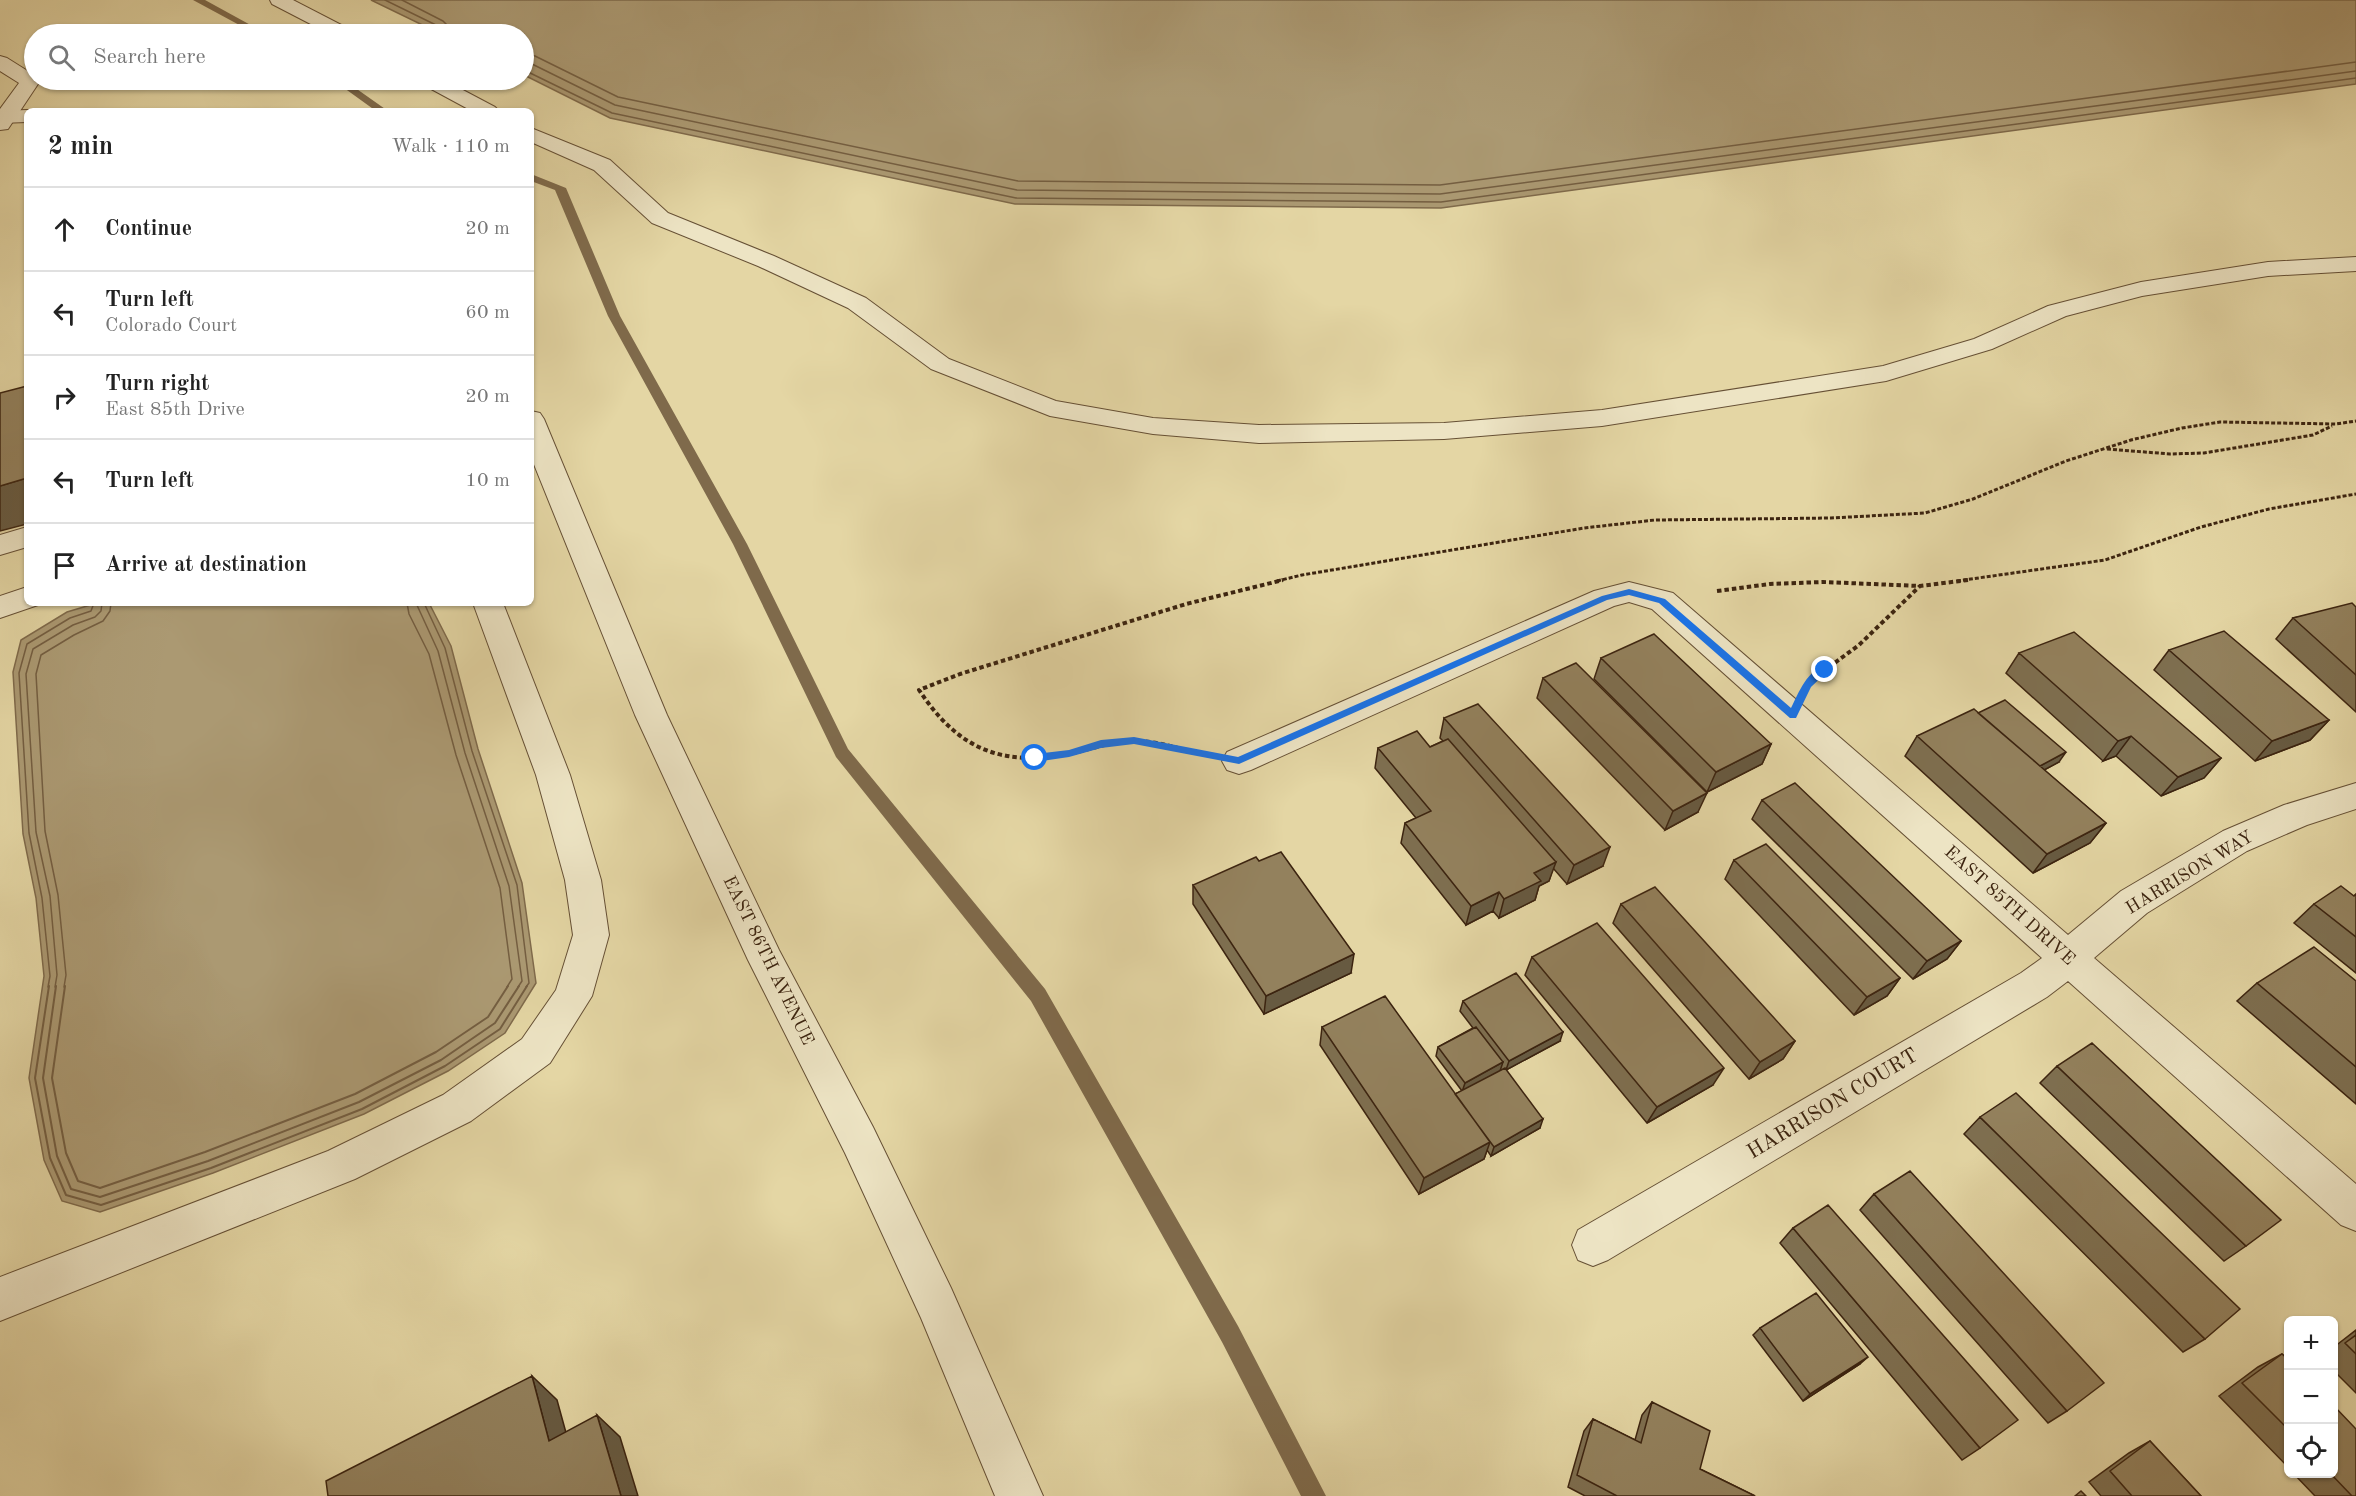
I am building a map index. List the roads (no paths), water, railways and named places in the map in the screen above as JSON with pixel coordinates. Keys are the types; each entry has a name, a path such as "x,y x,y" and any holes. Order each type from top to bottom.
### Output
{"street":[{"path":"279,0 325,24"},
{"path":"0,62 24,77"},
{"path":"9,118 25,90"},
{"path":"448,90 482,108"},
{"path":"535,139 602,165 660,218 766,261 857,303 940,364 1050,408 1153,426 1258,434 1444,431 1614,416 1886,373 1983,344 2057,311 2141,290 2268,269 2356,264"},
{"name":"EAST 86TH AVENUE","path":"534,427 651,715 766,960 859,1140 936,1303 1019,1496"},
{"path":"0,545 24,538"},
{"name":"EAST 85TH DRIVE","path":"1239,761 1605,598 1629,592 1665,604 2356,1211"},
{"path":"0,607 24,599"},
{"path":"0,1299 341,1165 458,1108 536,1051 573,996 591,935 584,880 553,775 489,606"},
{"name":"HARRISON WAY","path":"2070,959 2088,939 2134,902 2235,841 2296,815 2356,796"},
{"name":"HARRISON COURT","path":"1593,1245 2034,985 2070,959"}],"water":[{"path":"371,0 2356,0 2356,84 1441,208 1015,204 610,118 534,80 534,24 420,24"},
{"path":"87,606 431,606 451,646 478,749 522,883 536,983 505,1033 448,1071 364,1114 213,1173 100,1212 62,1201 44,1160 29,1078 44,976 36,898 23,834 13,672 21,640 67,612"}],"waterway":[{"path":"198,0 243,24"},
{"path":"353,90 379,108"},
{"path":"534,178 560,188 614,316 740,544 842,753 1038,995 1230,1334 1314,1496"}]}
